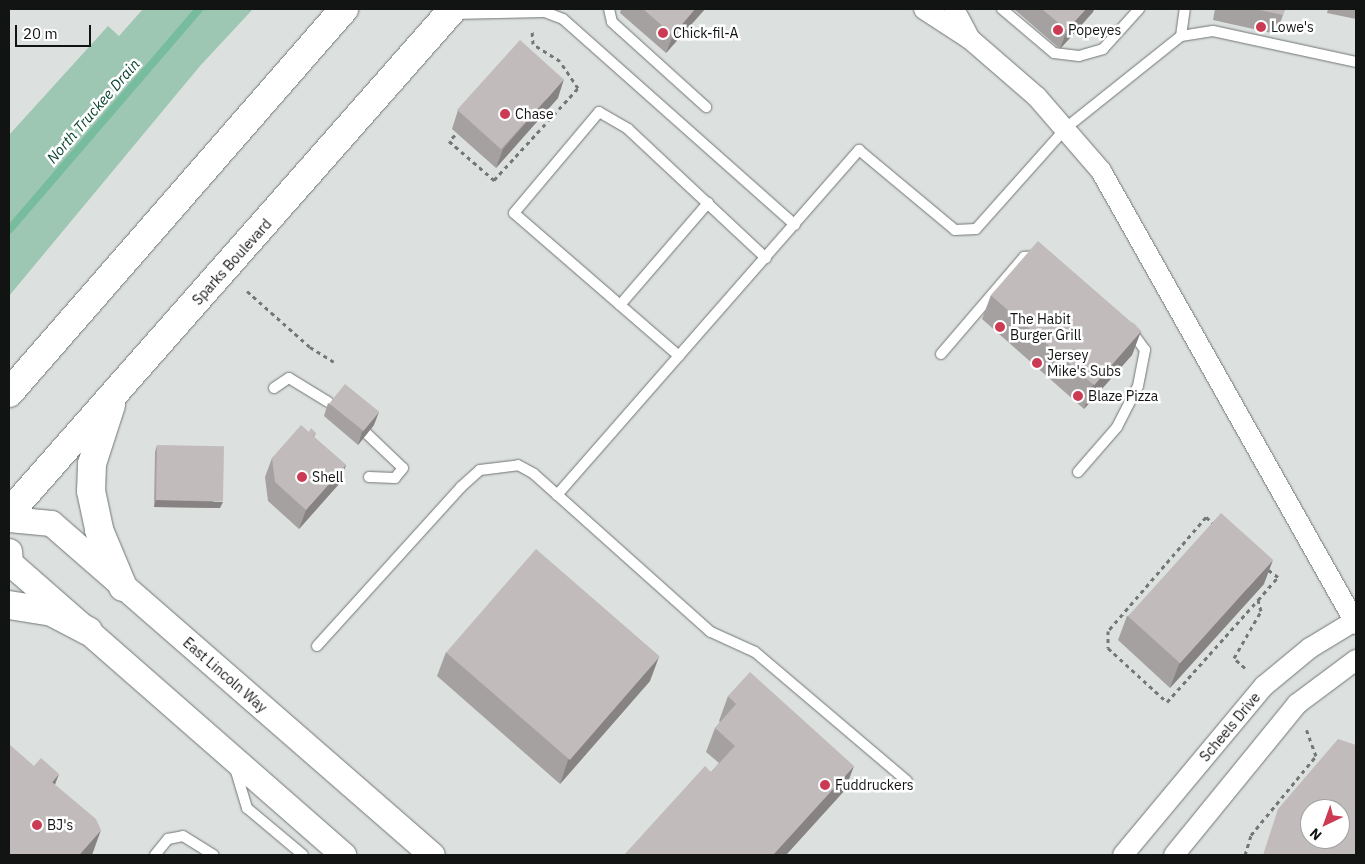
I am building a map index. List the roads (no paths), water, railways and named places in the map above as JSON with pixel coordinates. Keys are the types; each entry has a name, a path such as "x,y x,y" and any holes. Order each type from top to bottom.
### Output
{"main road":[{"path":"9,393 344,9"},
{"name":"Sparks Boulevard","path":"9,513 451,11"},
{"path":"115,392 92,464 91,492 99,530 123,587"},
{"path":"9,605 52,612 88,631"}],"street":[{"path":"924,9 970,39 1067,127 1101,171 1356,622"},
{"path":"954,9 970,39"},
{"name":"East Lincoln Way","path":"9,519 51,523 432,855"},
{"path":"9,551 10,563 343,855"},
{"name":"Scheels Drive","path":"1123,855 1264,686 1310,648 1356,622"},
{"path":"1174,855 1297,704 1356,660"}],"lane":[{"path":"609,9 612,22 706,107"},
{"path":"1002,9 1054,53 1079,56 1103,49 1139,9"},
{"path":"1181,36 1185,9"},
{"path":"451,11 540,12 563,19 795,225"},
{"path":"557,495 859,150 956,230 976,229 1067,127 1181,36 1213,31 1356,62"},
{"path":"679,356 514,213 600,112 628,128 766,258"},
{"path":"620,305 708,203"},
{"path":"941,354 1024,257 1048,255"},
{"path":"1078,472 1117,427 1138,386 1145,350 1124,321"},
{"path":"274,388 288,378 328,402"},
{"path":"365,432 403,468 395,478 369,477"},
{"path":"317,646 480,470 518,466 557,495 711,632 755,652 908,781"},
{"path":"232,758 247,808 303,855"},
{"path":"155,855 168,839 183,836 214,855"}],"waterway":[{"name":"North Truckee Drain","path":"9,230 199,9"}],"place":[{"name":"Lowe's","path":"1261,27"},
{"name":"Popeyes","path":"1058,30"},
{"name":"Chick-fil-A","path":"663,33"},
{"name":"Chase","path":"505,114"},
{"name":"The Habit Burger Grill","path":"1000,327"},
{"name":"Jersey Mike's Subs","path":"1037,363"},
{"name":"Blaze Pizza","path":"1078,396"},
{"name":"Shell","path":"302,477"},
{"name":"Fuddruckers","path":"825,785"},
{"name":"BJ's","path":"37,825"}]}
